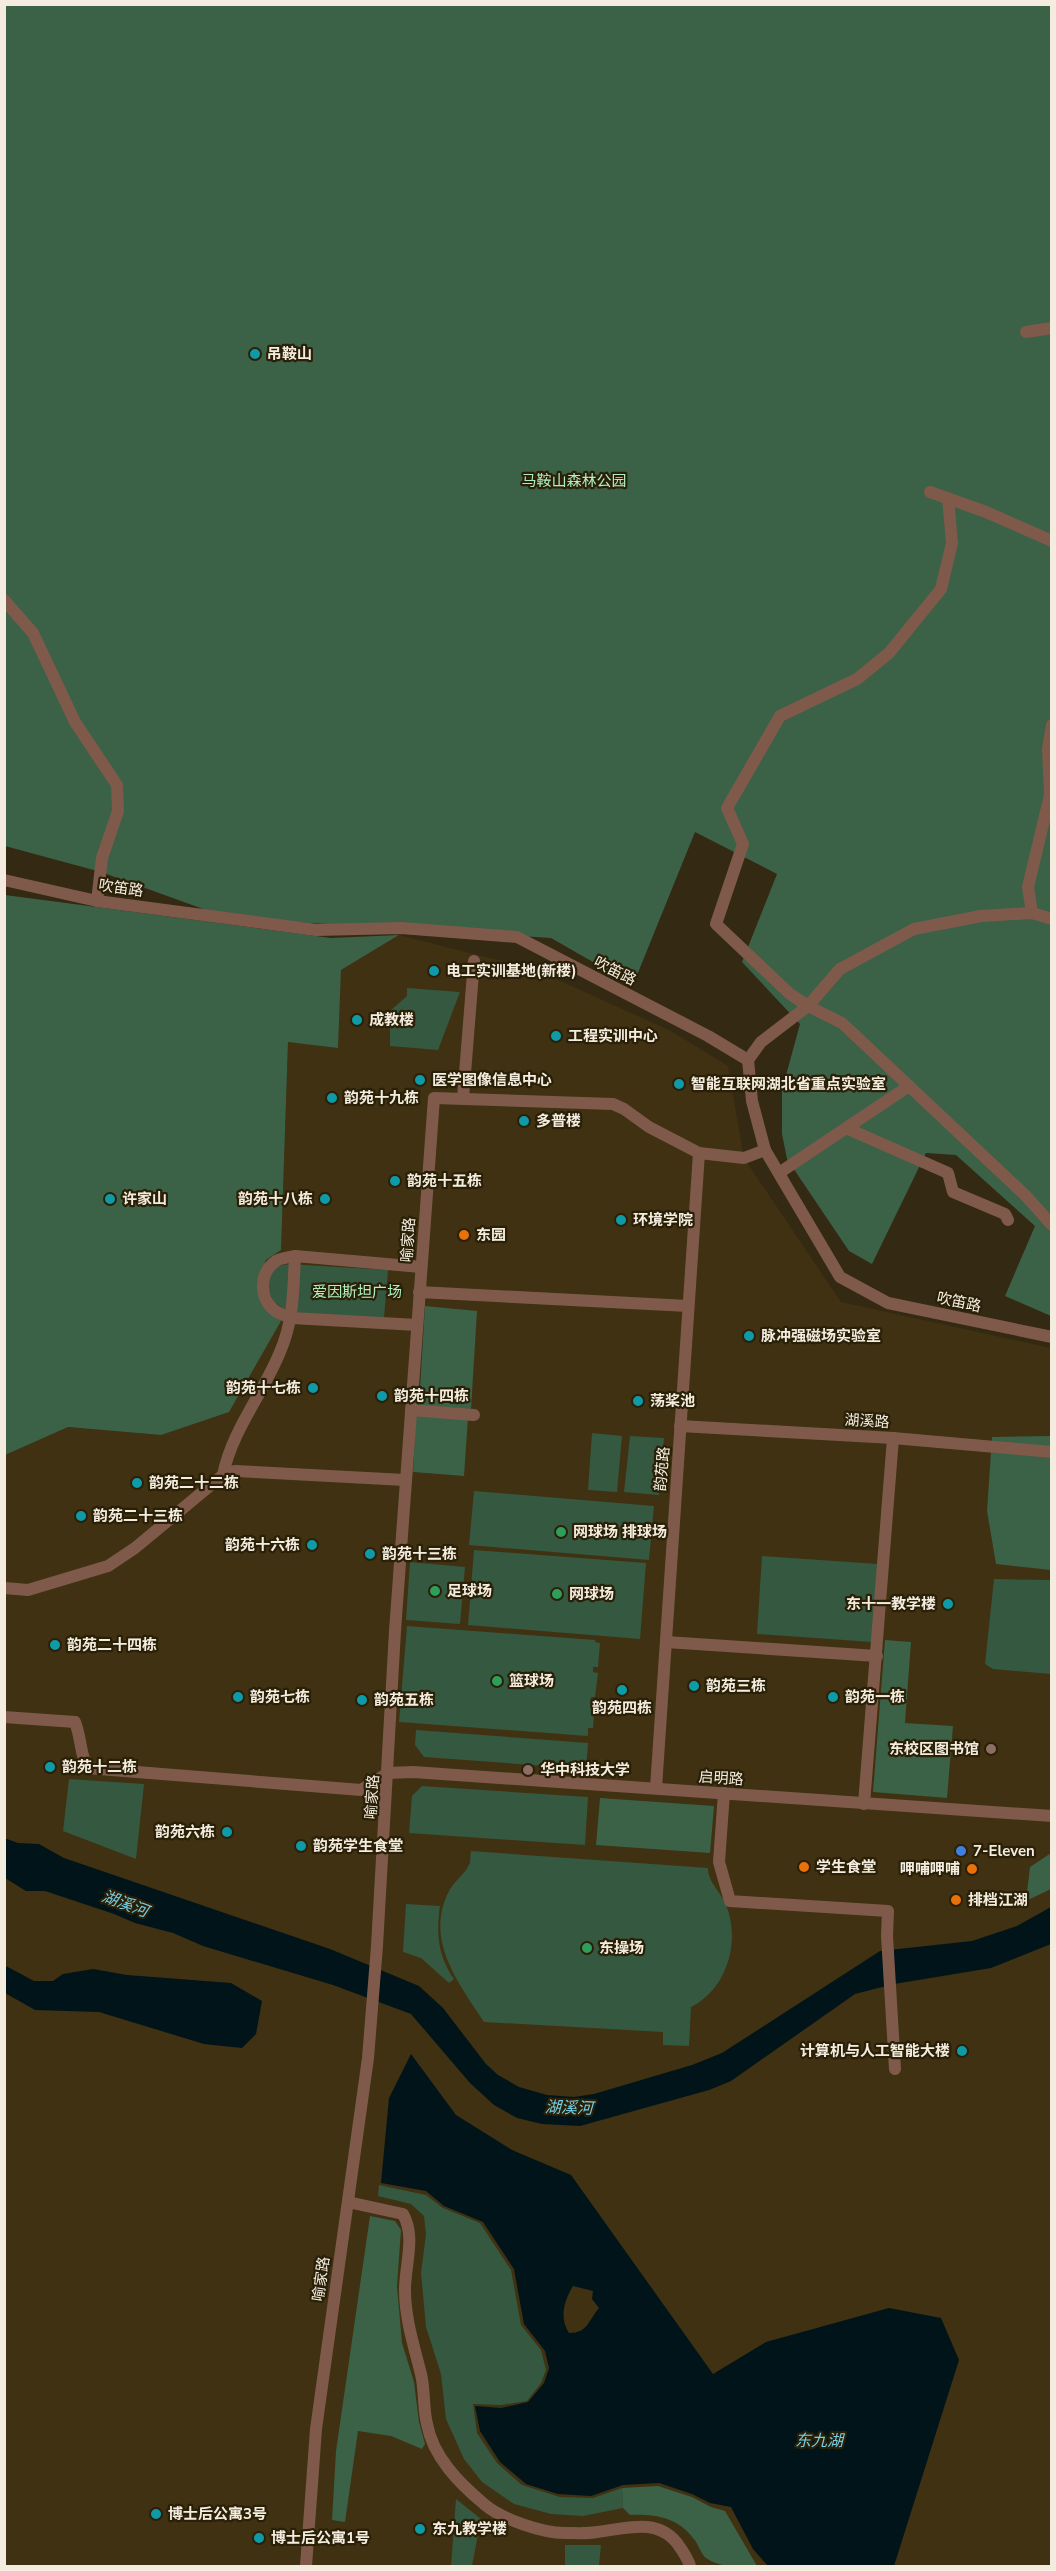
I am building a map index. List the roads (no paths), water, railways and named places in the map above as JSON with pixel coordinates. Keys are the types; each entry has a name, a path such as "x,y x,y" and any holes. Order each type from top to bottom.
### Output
{"street":[{"path":"1026,332 1052,328"},
{"path":"930,492 986,512 1052,541"},
{"path":"948,498 952,543 941,589 889,653 857,680 780,716 727,808 743,844 716,924 790,994 842,1023 1025,1195 1052,1226"},
{"path":"4,600 33,633 75,722 117,785 118,811 102,858 97,901"},
{"path":"1032,913 1028,887 1050,795 1048,749 1052,725"},
{"name":"吹笛路","path":"4,880 97,901 316,930 402,928 517,937 708,1036 748,1060 752,1101 765,1150 840,1277 888,1303 1052,1337"},
{"path":"748,1060 761,1042 808,1006 840,969 914,929 981,916 1032,913 1052,919"},
{"path":"474,961 463,1098 613,1104 649,1127 699,1153 744,1158 765,1150"},
{"path":"779,1173 909,1086"},
{"name":"喻家路","path":"306,2566 316,2429 368,2058 377,1946 405,1480 434,1098 463,1098"},
{"path":"846,1128 948,1173 953,1192 1005,1214 1008,1220"},
{"name":"韵苑路","path":"656,1788 699,1153"},
{"path":"417,1325 292,1318 275,1311 265,1299 262,1283 266,1270 277,1260 294,1256 421,1267"},
{"path":"223,1475 227,1453 279,1353 292,1318 294,1256"},
{"path":"419,1292 688,1306"},
{"path":"411,1410 474,1415"},
{"name":"湖溪路","path":"680,1426 893,1438 1052,1452"},
{"path":"864,1804 893,1438"},
{"path":"4,1588 28,1590 108,1566 135,1548 223,1475 235,1471 405,1480"},
{"path":"666,1642 877,1656"},
{"path":"4,1716 75,1722 81,1737 81,1754 87,1768 362,1790 388,1773"},
{"name":"启明路","path":"388,1773 413,1772 1052,1816"},
{"path":"724,1793 719,1862 730,1901 888,1911 887,1940 895,2069"},
{"path":"348,2202 403,2214 409,2225 410,2239 405,2290 409,2332 424,2386 426,2422 438,2454 465,2487 486,2506 521,2523 541,2529 561,2533 595,2533 643,2525 669,2533 692,2566"}],"water":[{"name":"湖溪河","path":"4,1838 18,1843 39,1844 64,1858 330,1949 419,1986 443,2008 486,2064 498,2075 519,2087 547,2095 574,2097 594,2094 692,2065 722,2053 880,1951 972,1941 1017,1926 1051,1907 1051,1944 991,1968 894,1984 855,1994 731,2081 709,2090 580,2126 542,2124 517,2118 494,2105 470,2083 411,2014 333,1985 203,1946 173,1933 135,1923 45,1891 26,1891 5,1878"},
{"path":"4,1965 34,1981 53,1981 63,1974 93,1969 127,1975 231,1983 262,2001 256,2034 242,2048 204,2044 99,2012 35,2010 5,1993"},
{"name":"东九湖","path":"411,2054 456,2115 512,2150 571,2175 713,2374 766,2342 889,2308 941,2318 959,2360 894,2566 768,2566 753,2549 731,2507 710,2503 692,2494 659,2483 623,2485 591,2496 558,2494 526,2484 500,2462 480,2431 475,2406 501,2408 528,2402 544,2383 549,2368 545,2351 524,2324 514,2269 483,2222 444,2206 426,2191 381,2183 389,2098","holes":["573,2286 593,2291 592,2299 599,2308 584,2329 569,2333 563,2315"]}],"place":[{"name":"吊鞍山","path":"255,354"},
{"name":"电工实训基地(新楼)","path":"434,971"},
{"name":"成教楼","path":"357,1020"},
{"name":"工程实训中心","path":"556,1036"},
{"name":"医学图像信息中心","path":"420,1080"},
{"name":"智能互联网湖北省重点实验室","path":"679,1084"},
{"name":"韵苑十九栋","path":"332,1098"},
{"name":"多普楼","path":"524,1121"},
{"name":"韵苑十五栋","path":"395,1181"},
{"name":"许家山","path":"110,1199"},
{"name":"韵苑十八栋","path":"325,1199"},
{"name":"环境学院","path":"621,1220"},
{"name":"东园","path":"464,1235"},
{"name":"脉冲强磁场实验室","path":"749,1336"},
{"name":"韵苑十七栋","path":"313,1388"},
{"name":"韵苑十四栋","path":"382,1396"},
{"name":"荡桨池","path":"638,1401"},
{"name":"韵苑二十二栋","path":"137,1483"},
{"name":"韵苑二十三栋","path":"81,1516"},
{"name":"网球场 排球场","path":"561,1532"},
{"name":"韵苑十六栋","path":"312,1545"},
{"name":"韵苑十三栋","path":"370,1554"},
{"name":"足球场","path":"435,1591"},
{"name":"网球场","path":"557,1594"},
{"name":"东十一教学楼","path":"948,1604"},
{"name":"韵苑二十四栋","path":"55,1645"},
{"name":"篮球场","path":"497,1681"},
{"name":"韵苑三栋","path":"694,1686"},
{"name":"韵苑四栋","path":"622,1690"},
{"name":"韵苑七栋","path":"238,1697"},
{"name":"韵苑一栋","path":"833,1697"},
{"name":"韵苑五栋","path":"362,1700"},
{"name":"东校区图书馆","path":"991,1749"},
{"name":"韵苑十二栋","path":"50,1767"},
{"name":"华中科技大学","path":"528,1770"},
{"name":"韵苑六栋","path":"227,1832"},
{"name":"韵苑学生食堂","path":"301,1846"},
{"name":"7-Eleven","path":"961,1851"},
{"name":"学生食堂","path":"804,1867"},
{"name":"呷哺呷哺","path":"972,1869"},
{"name":"排档江湖","path":"956,1900"},
{"name":"东操场","path":"587,1948"},
{"name":"计算机与人工智能大楼","path":"962,2051"},
{"name":"博士后公寓3号","path":"156,2514"},
{"name":"东九教学楼","path":"420,2529"},
{"name":"博士后公寓1号","path":"259,2538"}],"park label":[{"name":"马鞍山森林公园","path":"574,481"},
{"name":"爱因斯坦广场","path":"357,1292"}]}
